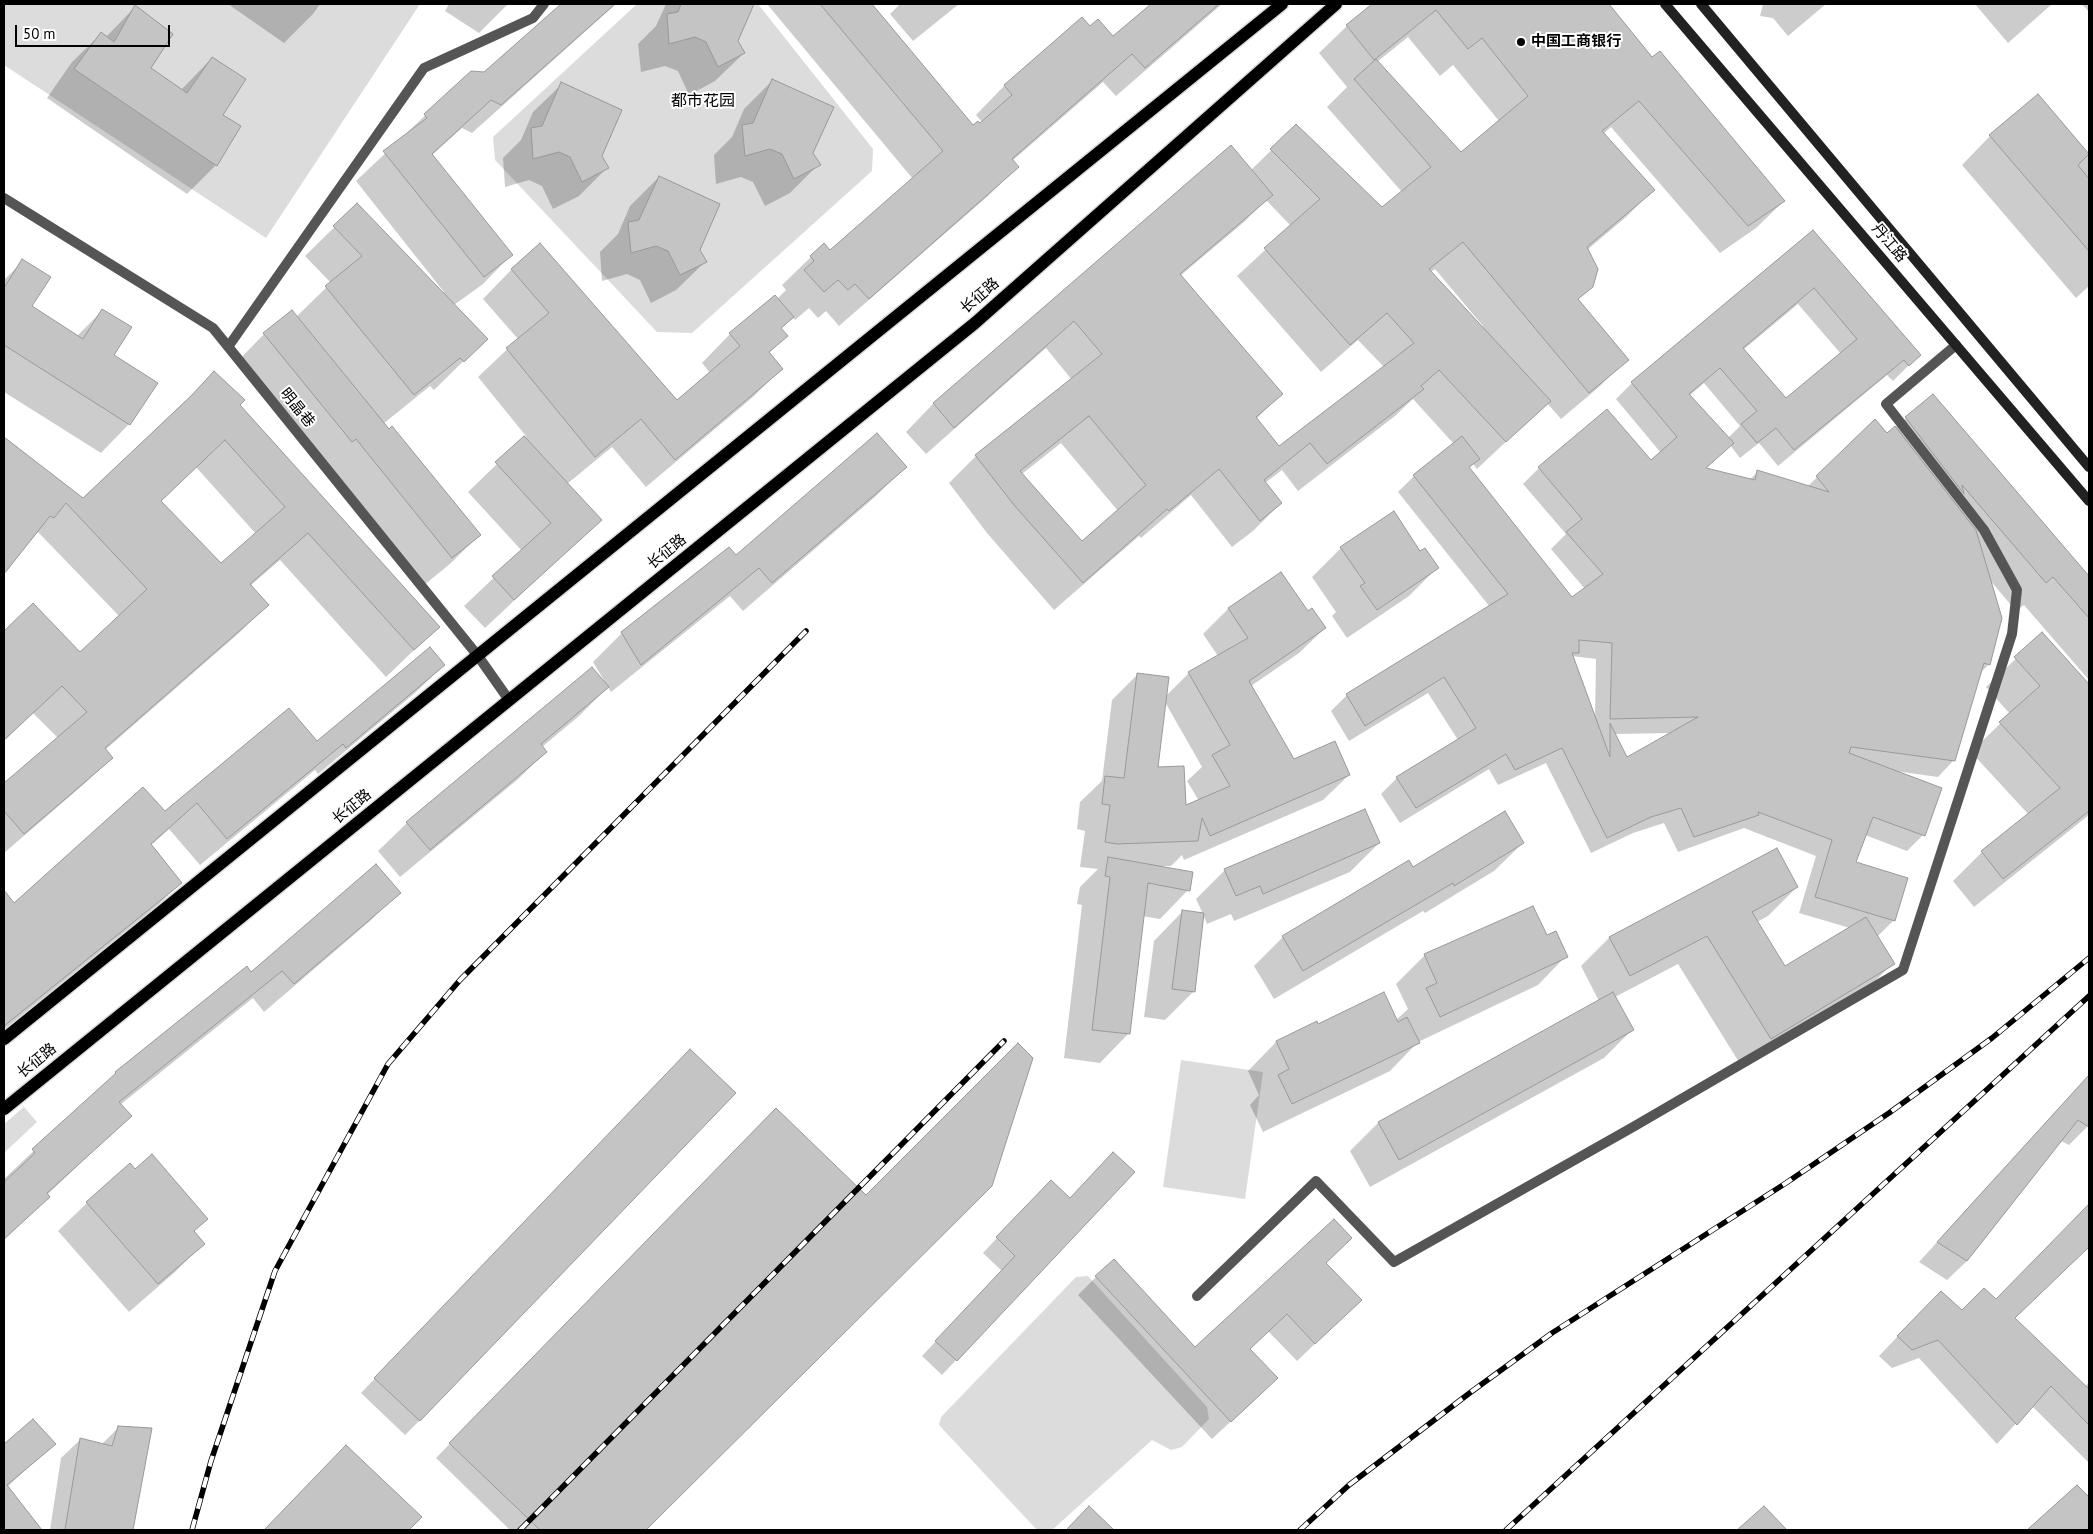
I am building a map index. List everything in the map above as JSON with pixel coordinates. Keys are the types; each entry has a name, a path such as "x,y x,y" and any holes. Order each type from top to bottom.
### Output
{"main road":[{"path":"4,1040 1282,4"},
{"name":"长征路","path":"4,1109 974,323 1336,4"},
{"name":"丹江路","path":"1665,4 2089,501"},
{"name":"丹江路","path":"1701,4 2089,467"}],"street":[{"path":"228,346 424,68 533,18 544,4"},
{"name":"明晶巷","path":"4,198 213,328 478,656 509,700"},
{"path":"1197,1296 1316,1181 1394,1262 1633,1127 1903,970 2012,634 2017,590 1984,530 1886,404 1956,345"}],"shaded area":[{"path":"4,4 420,4 266,238 4,65"},
{"path":"637,4 758,4 873,149 872,171 692,333 657,332 495,160 493,137"},
{"path":"1181,1060 1263,1072 1245,1199 1163,1187"},
{"path":"24,1107 37,1122 4,1153 4,1124"},
{"path":"1088,1276 1207,1407 1209,1419 1182,1447 1171,1450 1152,1440 1052,1530 1037,1530 939,1425 941,1417 1076,1277"}],"building":[{"path":"561,4 615,4 501,105 491,100 432,154 513,255 484,277 383,151 427,118 424,114 471,71 484,72"},
{"path":"681,4 754,4 738,41 745,53 718,67 706,42 695,37 669,44 667,14 678,12"},
{"path":"820,4 872,4 973,125 978,121 980,123 1012,95 1004,85 1082,17 1090,26 1098,19 1113,36 1151,4 1219,4 1145,68 1132,54 1012,159 1019,167 869,299 855,284 848,290 838,280 824,292 804,270 814,261 810,256 824,243 830,250 943,151"},
{"path":"1372,4 1609,4 1652,57 1660,51 1785,201 1748,226 1639,101 1602,131 1655,190 1587,247 1598,269 1593,287 1578,299 1629,360 1589,393 1463,242 1429,269 1551,401 1506,442 1439,370 1421,386 1424,389 1327,464 1310,443 1264,480 1282,503 1260,521 1219,469 1169,511 1167,509 1083,583 1014,505 975,455 1102,354 1074,321 954,428 933,403 1231,145 1273,195 1180,274 1283,394 1256,417 1279,446 1414,343 1387,313 1350,345 1264,248 1320,199 1270,149 1296,124 1382,207 1431,167 1354,79 1376,59 1461,152 1528,96 1482,38 1468,49 1436,10 1374,60 1346,25","holes":["1089,416 1146,485 1082,541 1020,471"]},
{"path":"135,5 173,34 151,68 187,93 212,57 246,79 223,115 241,126 217,166 74,69 101,32 114,42"},
{"path":"772,79 834,107 813,153 821,165 794,179 782,154 770,149 745,156 742,125 753,123"},
{"path":"561,82 622,110 602,156 609,168 582,182 570,157 559,152 533,159 531,128 542,126"},
{"path":"2038,94 2089,154 2078,165 2089,179 2089,251 1989,135"},
{"path":"659,176 720,204 700,250 707,262 680,275 668,251 656,246 631,253 628,222 639,220"},
{"path":"357,203 488,339 464,362 460,358 414,395 325,286 362,256 333,226"},
{"path":"1813,230 1921,355 1909,366 1904,360 1794,450 1776,428 1757,443 1741,424 1757,411 1720,368 1689,394 1734,443 1706,468 1755,480 1757,470 1829,492 1816,476 1875,419 1887,433 1895,426 1976,530 2002,618 1990,665 1984,663 1955,761 1851,747 1849,753 1942,788 1925,836 1873,817 1856,862 1908,878 1895,921 1815,897 1832,840 1758,812 1759,815 1694,837 1681,808 1651,817 1607,838 1562,748 1515,770 1506,754 1416,808 1396,777 1476,728 1444,677 1365,726 1346,694 1508,594 1413,475 1462,436 1480,459 1469,467 1572,597 1603,574 1566,532 1582,519 1538,467 1607,409 1651,460 1677,437 1631,382","holes":["1814,288 1857,339 1786,398 1743,348","1579,640 1612,643 1610,719 1698,717 1627,757 1610,723 1610,757 1572,653 1579,653"]},
{"path":"540,243 677,400 740,346 729,333 775,295 794,317 781,328 788,336 769,352 783,369 675,460 641,419 595,457 506,348 549,313 511,269"},
{"path":"22,259 51,277 32,306 83,339 102,309 132,327 114,355 158,383 130,425 4,345 4,288"},
{"path":"292,310 389,429 392,426 481,535 452,558 356,439 352,442 263,333"},
{"path":"214,371 245,400 240,405 440,627 414,650 308,533 250,584 269,605 105,748 113,758 24,834 4,811 4,783 87,712 62,686 4,740 4,631 33,603 80,652 147,589 66,503 54,518 50,516 4,574 4,437 83,498 192,395","holes":["225,440 285,507 221,563 161,501"]},
{"path":"1933,394 2089,576 2089,618 2053,577 2046,583 1962,485 1964,494 1905,417"},
{"path":"877,433 907,467 772,583 759,568 641,665 621,632 729,547 736,555"},
{"path":"524,436 602,520 514,600 492,576 551,523 495,462"},
{"path":"1394,511 1420,551 1425,548 1439,568 1377,610 1360,586 1365,583 1340,547"},
{"path":"1281,572 1308,611 1312,608 1326,628 1249,681 1294,759 1335,741 1350,775 1210,836 1202,818 1198,841 1117,844 1105,842 1110,805 1102,804 1105,776 1124,778 1137,673 1169,677 1158,767 1184,766 1186,805 1230,786 1212,755 1230,745 1188,672 1248,638 1228,608"},
{"path":"2042,632 2089,684 2089,811 2003,879 1981,851 2060,788 1999,722 2040,686 2014,657"},
{"path":"430,647 445,665 346,748 343,744 227,839 197,803 151,844 182,883 4,1026 4,890 14,903 143,787 165,811 289,708 317,741"},
{"path":"592,667 609,687 541,744 547,752 430,850 406,822"},
{"path":"1365,809 1380,843 1263,894 1260,886 1236,896 1224,869"},
{"path":"1505,811 1524,843 1454,886 1453,883 1303,971 1282,936 1409,860 1413,867"},
{"path":"1777,848 1798,887 1752,912 1785,966 1866,917 1895,964 1771,1039 1707,936 1630,976 1609,937"},
{"path":"1108,857 1193,872 1190,891 1148,883 1130,1034 1092,1030 1110,877 1105,876"},
{"path":"376,864 401,893 294,984 282,971 119,1102 132,1116 47,1193 50,1197 4,1239 4,1182 35,1153 32,1149 115,1072 247,966 251,972"},
{"path":"1533,906 1547,935 1556,931 1568,957 1440,1017 1426,988 1437,983 1424,954"},
{"path":"1182,910 1204,913 1195,992 1172,989"},
{"path":"1384,992 1398,1022 1407,1017 1420,1043 1292,1104 1278,1075 1289,1069 1276,1041 1317,1021 1318,1024"},
{"path":"1613,992 1634,1030 1399,1160 1378,1122"},
{"path":"1018,1043 1033,1058 992,1186 646,1530 540,1530 449,1443 776,1108 866,1195"},
{"path":"690,1049 736,1093 420,1421 374,1378"},
{"path":"2089,1075 2089,1127 2078,1120 1967,1261 1937,1242"},
{"path":"1113,1152 1135,1172 957,1361 935,1341 1015,1256 996,1237 1051,1180 1070,1198"},
{"path":"152,1154 208,1219 194,1231 205,1244 158,1284 86,1202 130,1163 135,1169"},
{"path":"2089,1204 2089,1247 2015,1318 2089,1389 2089,1425 2051,1386 2017,1425 1938,1340 1912,1350 1897,1336 1941,1291 1962,1310 1984,1288 1996,1299"},
{"path":"1334,1219 1352,1238 1326,1263 1362,1300 1315,1344 1287,1314 1250,1349 1278,1378 1231,1422 1095,1276 1114,1259 1195,1347"},
{"path":"33,1419 56,1444 7,1485 42,1530 4,1530 4,1444"},
{"path":"118,1426 152,1428 133,1530 65,1530 80,1438 112,1446"},
{"path":"346,1445 422,1517 409,1530 264,1530"},
{"path":"2077,1485 2089,1497 2089,1530 2027,1530"},
{"path":"1089,1506 1114,1530 1066,1530"},
{"path":"1764,1506 1787,1530 1737,1530"}],"railway":[{"path":"192,1530 211,1461 275,1271 388,1064 460,980 806,631"},
{"path":"1300,1530 1349,1485 1552,1333 1786,1183 1889,1113 1992,1038 2089,958"},
{"path":"1506,1530 2089,996"},
{"path":"520,1530 1004,1041"}],"place":[{"name":"中国工商银行","path":"1521,42"}],"district":[{"name":"都市花园","path":"703,101"}]}
